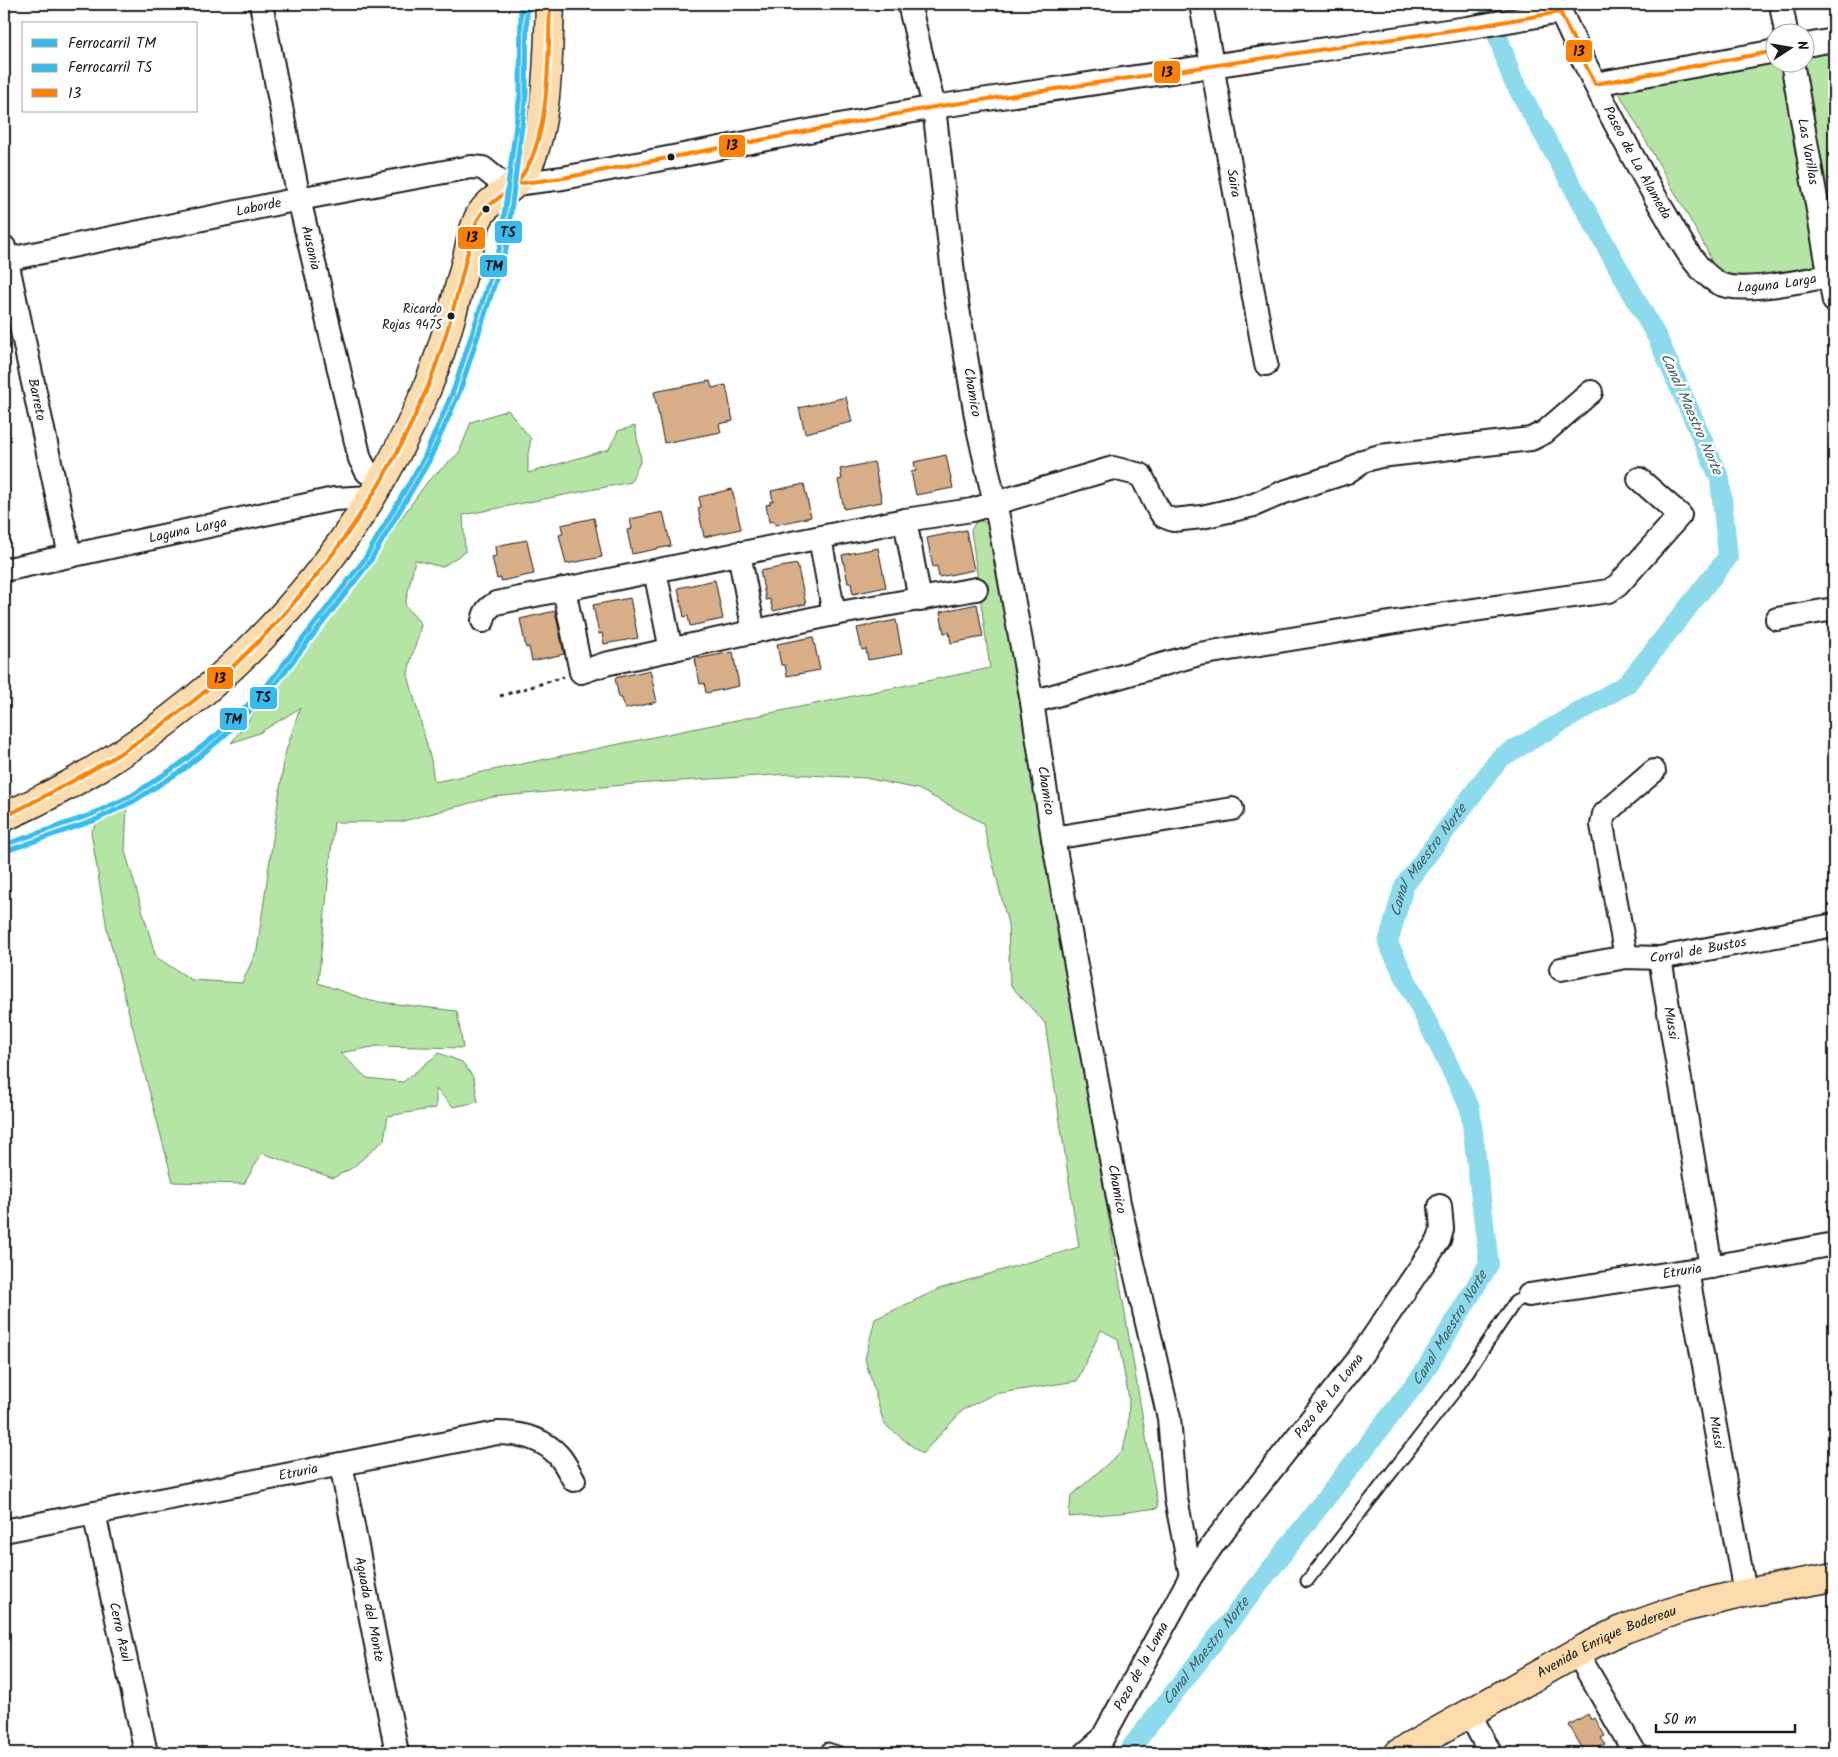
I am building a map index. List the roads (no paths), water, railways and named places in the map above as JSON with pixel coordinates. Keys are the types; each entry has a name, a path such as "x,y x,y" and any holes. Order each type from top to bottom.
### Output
{"main road":[{"path":"4,817 89,774 141,741 192,702 237,663 279,619 321,570 377,489 414,418 437,361 450,323 478,219 490,203 522,176 531,160 539,137 545,83 550,4"},
{"name":"Avenida Enrique Bodereau","path":"1399,1753 1624,1629 1683,1608 1746,1593 1834,1577"}],"street":[{"name":"Ausonia","path":"261,4 299,199 360,459 377,489"},
{"name":"Chamico","path":"909,4 934,107 955,291 978,428 995,504 1032,702 1053,838 1119,1202 1169,1418 1176,1499 1191,1576"},
{"name":"Saira","path":"1201,4 1266,364"},
{"path":"1781,4 1784,22"},
{"path":"512,186 563,178 934,107 1467,28 1559,8"},
{"name":"Paseo de La Alameda","path":"1559,8 1628,148 1686,249 1702,270 1719,283"},
{"path":"1816,43 1834,40"},
{"path":"1595,84 1766,53"},
{"name":"Las Varillas","path":"1794,72 1832,276 1834,301"},
{"name":"Laborde","path":"5,255 471,167 482,168 512,186"},
{"name":"Barreto","path":"5,255 70,556"},
{"name":"Laguna Larga","path":"1719,283 1736,288 1832,276"},
{"path":"483,621 488,607 496,603 905,520 972,510 1113,468 1141,475 1157,508 1163,516 1174,520 1202,516 1254,505 1284,492 1346,472 1363,461 1380,456 1531,439 1545,432 1591,392"},
{"path":"1032,702 1199,654 1445,614 1609,591 1618,585 1680,515 1639,479"},
{"name":"Laguna Larga","path":"4,570 377,489"},
{"path":"905,520 920,600"},
{"path":"820,538 834,614"},
{"path":"740,553 754,632"},
{"path":"655,570 671,650"},
{"path":"564,589 581,672 605,664 834,614 976,589"},
{"path":"1777,619 1834,609"},
{"path":"1626,957 1602,826 1604,814 1654,771"},
{"path":"1053,838 1232,809"},
{"name":"Corral de Bustos","path":"1561,969 1626,957 1660,958 1834,925"},
{"name":"Mussi","path":"1660,958 1712,1267"},
{"name":"Pozo de La Loma","path":"1191,1576 1222,1532 1357,1361 1439,1240 1442,1229 1440,1206"},
{"name":"Etruria","path":"1530,1295 1712,1267 1834,1244"},
{"name":"Mussi","path":"1687,1271 1746,1593"},
{"name":"Etruria","path":"4,1531 497,1433 516,1433 537,1439 559,1456 574,1480"},
{"name":"Aguada del Monte","path":"341,1464 397,1753"},
{"name":"Cerro Azul","path":"94,1513 146,1753"},
{"name":"Pozo de la Loma","path":"1086,1753 1102,1739 1191,1576"},
{"path":"1578,1653 1634,1753"},
{"path":"1470,1714 1490,1753"}],"lane":[{"path":"1307,1581 1454,1392 1515,1302 1530,1295"}],"waterway":[{"name":"Canal Maestro Norte","path":"1127,1753 1423,1374 1489,1264 1470,1108 1388,943 1404,886 1500,758 1627,684 1728,557 1720,479 1658,339 1512,78 1487,4"}],"rail line":[{"name":"TM","path":"4,845 90,815 131,796 180,764 220,732 265,688 364,560 424,458 454,389 500,247 520,94 521,4"},
{"name":"TS","path":"6,851 93,821 134,801 184,769 224,736 269,692 369,563 429,461 460,391 506,249 526,95 527,4"}],"place":[{"name":"Ricardo Rojas 9475","path":"451,316"}]}
